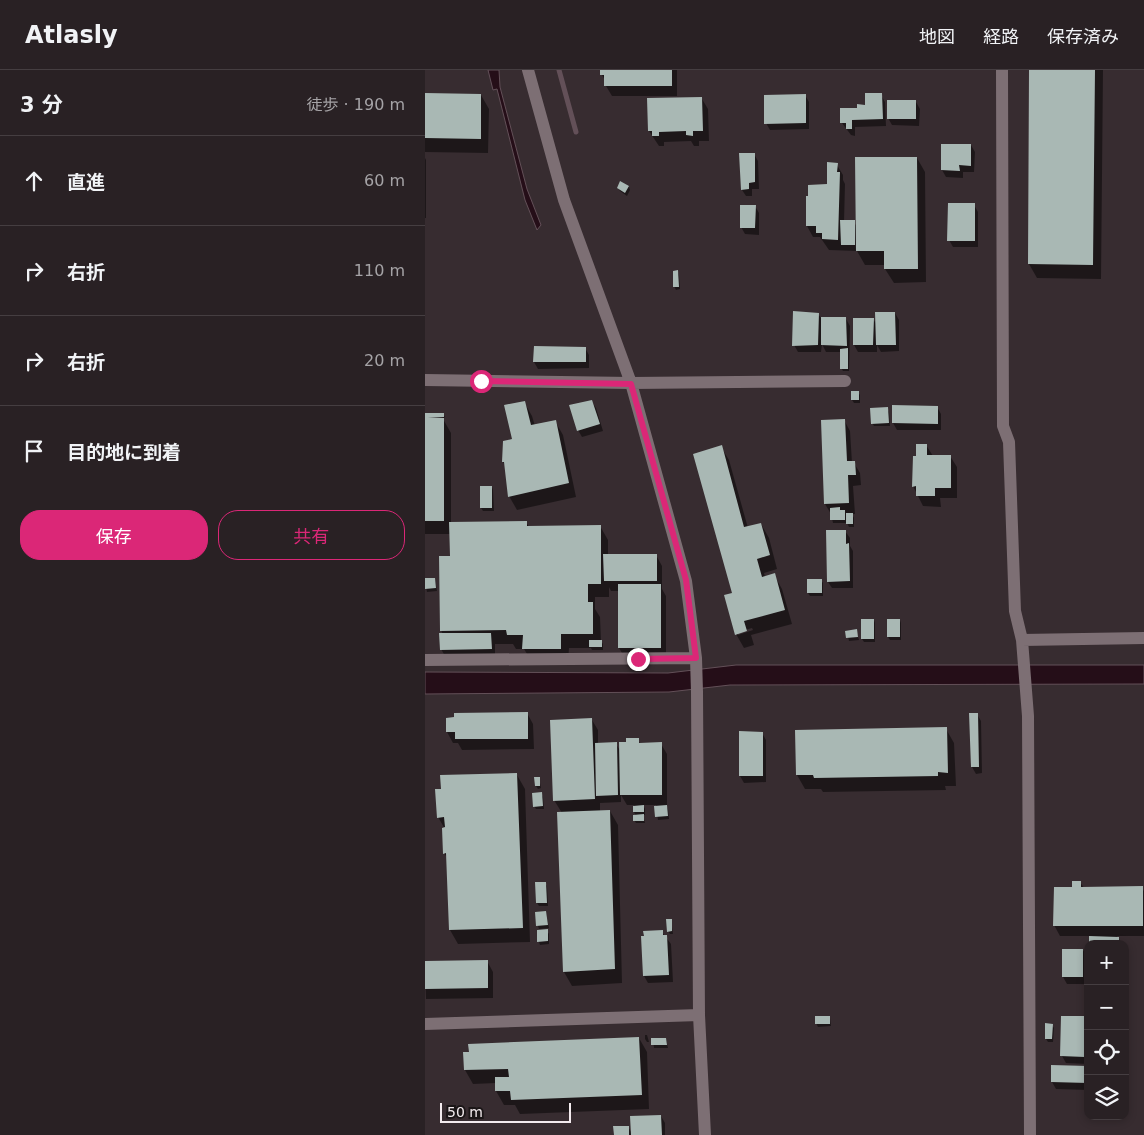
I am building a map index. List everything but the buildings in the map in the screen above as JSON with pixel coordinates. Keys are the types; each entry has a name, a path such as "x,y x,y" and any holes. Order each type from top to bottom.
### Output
{"street":[{"path":"528,70 564,200 631,384 686,580 696,663 697,692 699,1015 705,1135"},
{"path":"1002,70 1003,426 1009,442 1015,611 1022,640 1028,716 1030,1135"},
{"path":"425,380 631,384 845,381"},
{"path":"1022,640 1144,638"},
{"path":"425,660 696,663"},
{"path":"425,1024 699,1015"}],"shaded area":[{"path":"488,70 499,70 500,87 527,189 541,225 537,230 525,200 497,89 493,90"},
{"path":"736,665 1144,665 1144,684 730,685 669,692 425,694 425,672 668,673"}],"waterway":[{"path":"559,70 576,132"}],"route":[{"path":"481,381 631,384 686,580 696,658 638,659"}]}
